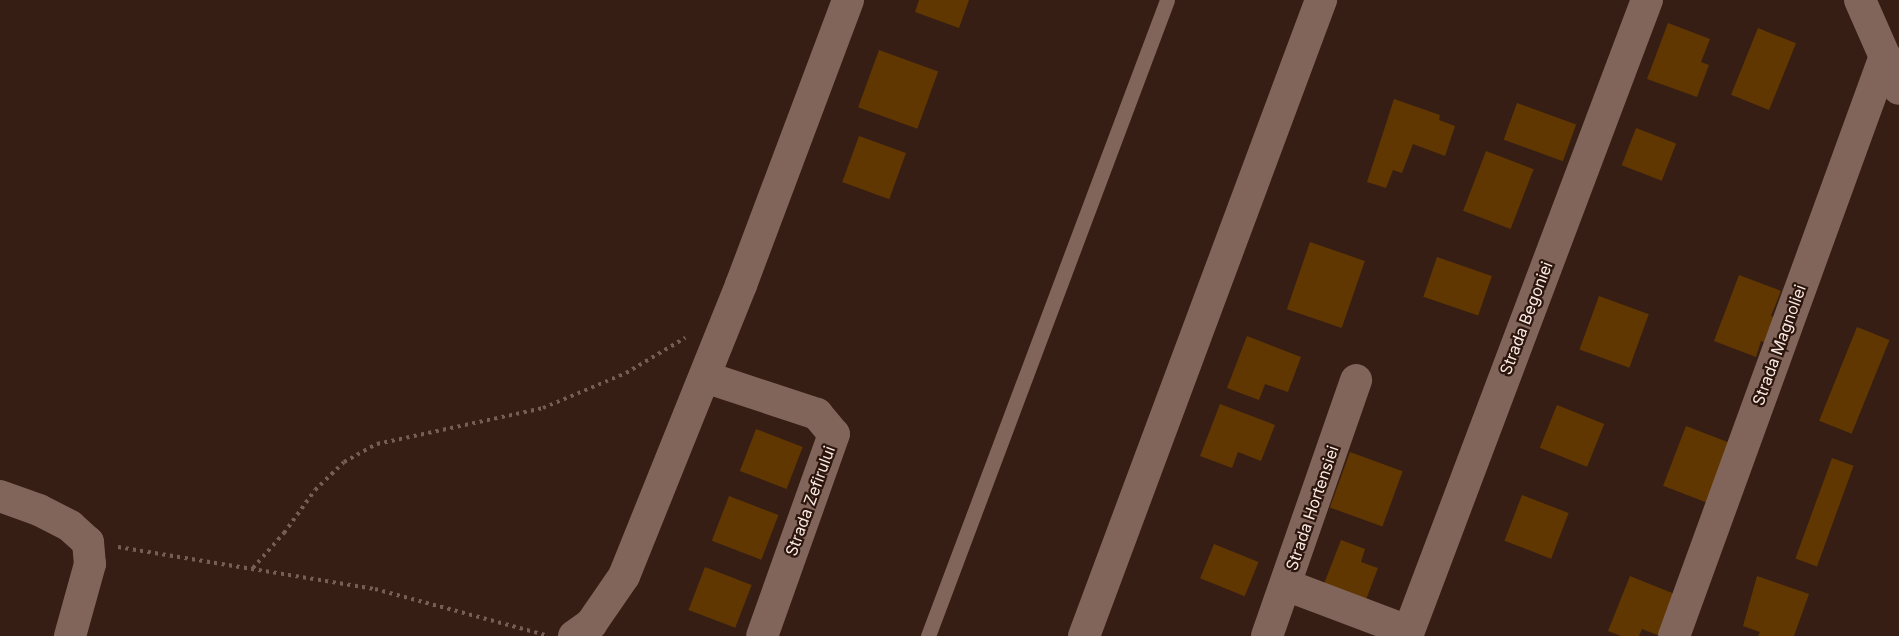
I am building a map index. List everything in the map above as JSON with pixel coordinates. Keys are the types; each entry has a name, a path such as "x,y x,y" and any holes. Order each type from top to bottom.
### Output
{"street":[{"path":"574,636 591,624 624,576 705,376 848,0"},
{"path":"1084,636 1321,0"},
{"name":"Strada Begoniei","path":"1408,633 1647,0"},
{"path":"1860,0 1899,89"},
{"name":"Strada Magnoliei","path":"1674,636 1885,56"},
{"name":"Strada Zefirului","path":"705,376 817,414 834,434 762,636"},
{"name":"Strada Hortensiei","path":"1267,636 1356,380"},
{"path":"0,496 39,510 70,526 88,542 88,575 70,636"},
{"path":"1286,585 1408,633"}],"lane":[{"path":"928,636 1167,0"}],"path":[{"path":"253,568 284,533 315,490 344,462 377,444 543,408 626,374 687,337"},
{"path":"88,542 375,589 551,636"}],"building":[{"path":"919,0 969,0 959,28 915,12"},
{"path":"1668,23 1710,39 1701,62 1709,65 1697,97 1647,79"},
{"path":"1758,28 1796,43 1769,110 1731,95"},
{"path":"879,50 938,72 917,129 858,107"},
{"path":"1394,99 1440,115 1439,120 1455,126 1445,156 1413,144 1402,173 1393,170 1386,188 1367,182"},
{"path":"1517,103 1576,125 1563,161 1504,140"},
{"path":"1636,128 1676,143 1662,181 1622,165"},
{"path":"859,136 906,153 889,199 842,182"},
{"path":"1486,151 1534,169 1511,229 1463,211"},
{"path":"1310,242 1365,261 1342,328 1287,309"},
{"path":"1437,257 1492,276 1478,316 1423,297"},
{"path":"1739,275 1781,291 1771,316 1781,320 1771,345 1761,341 1756,357 1714,341"},
{"path":"1599,296 1649,314 1629,368 1580,350"},
{"path":"1857,327 1889,340 1852,434 1819,421"},
{"path":"1247,336 1301,357 1288,392 1265,384 1259,400 1227,388"},
{"path":"1220,404 1275,425 1261,461 1238,452 1232,468 1200,456"},
{"path":"1557,405 1604,424 1587,467 1540,448"},
{"path":"1686,426 1731,443 1708,503 1663,486"},
{"path":"756,429 803,447 787,489 740,471"},
{"path":"1350,452 1403,471 1382,527 1330,507"},
{"path":"1832,458 1854,466 1817,566 1795,559"},
{"path":"1522,495 1569,513 1551,559 1504,541"},
{"path":"729,496 778,515 761,560 712,541"},
{"path":"1341,540 1365,549 1361,562 1378,568 1364,605 1322,589"},
{"path":"1214,544 1259,562 1245,596 1200,578"},
{"path":"705,567 752,585 735,628 689,610"},
{"path":"1630,576 1682,597 1660,636 1642,629 1639,636 1621,636 1608,631"},
{"path":"1757,576 1809,594 1794,636 1758,636 1760,632 1743,626"}]}
